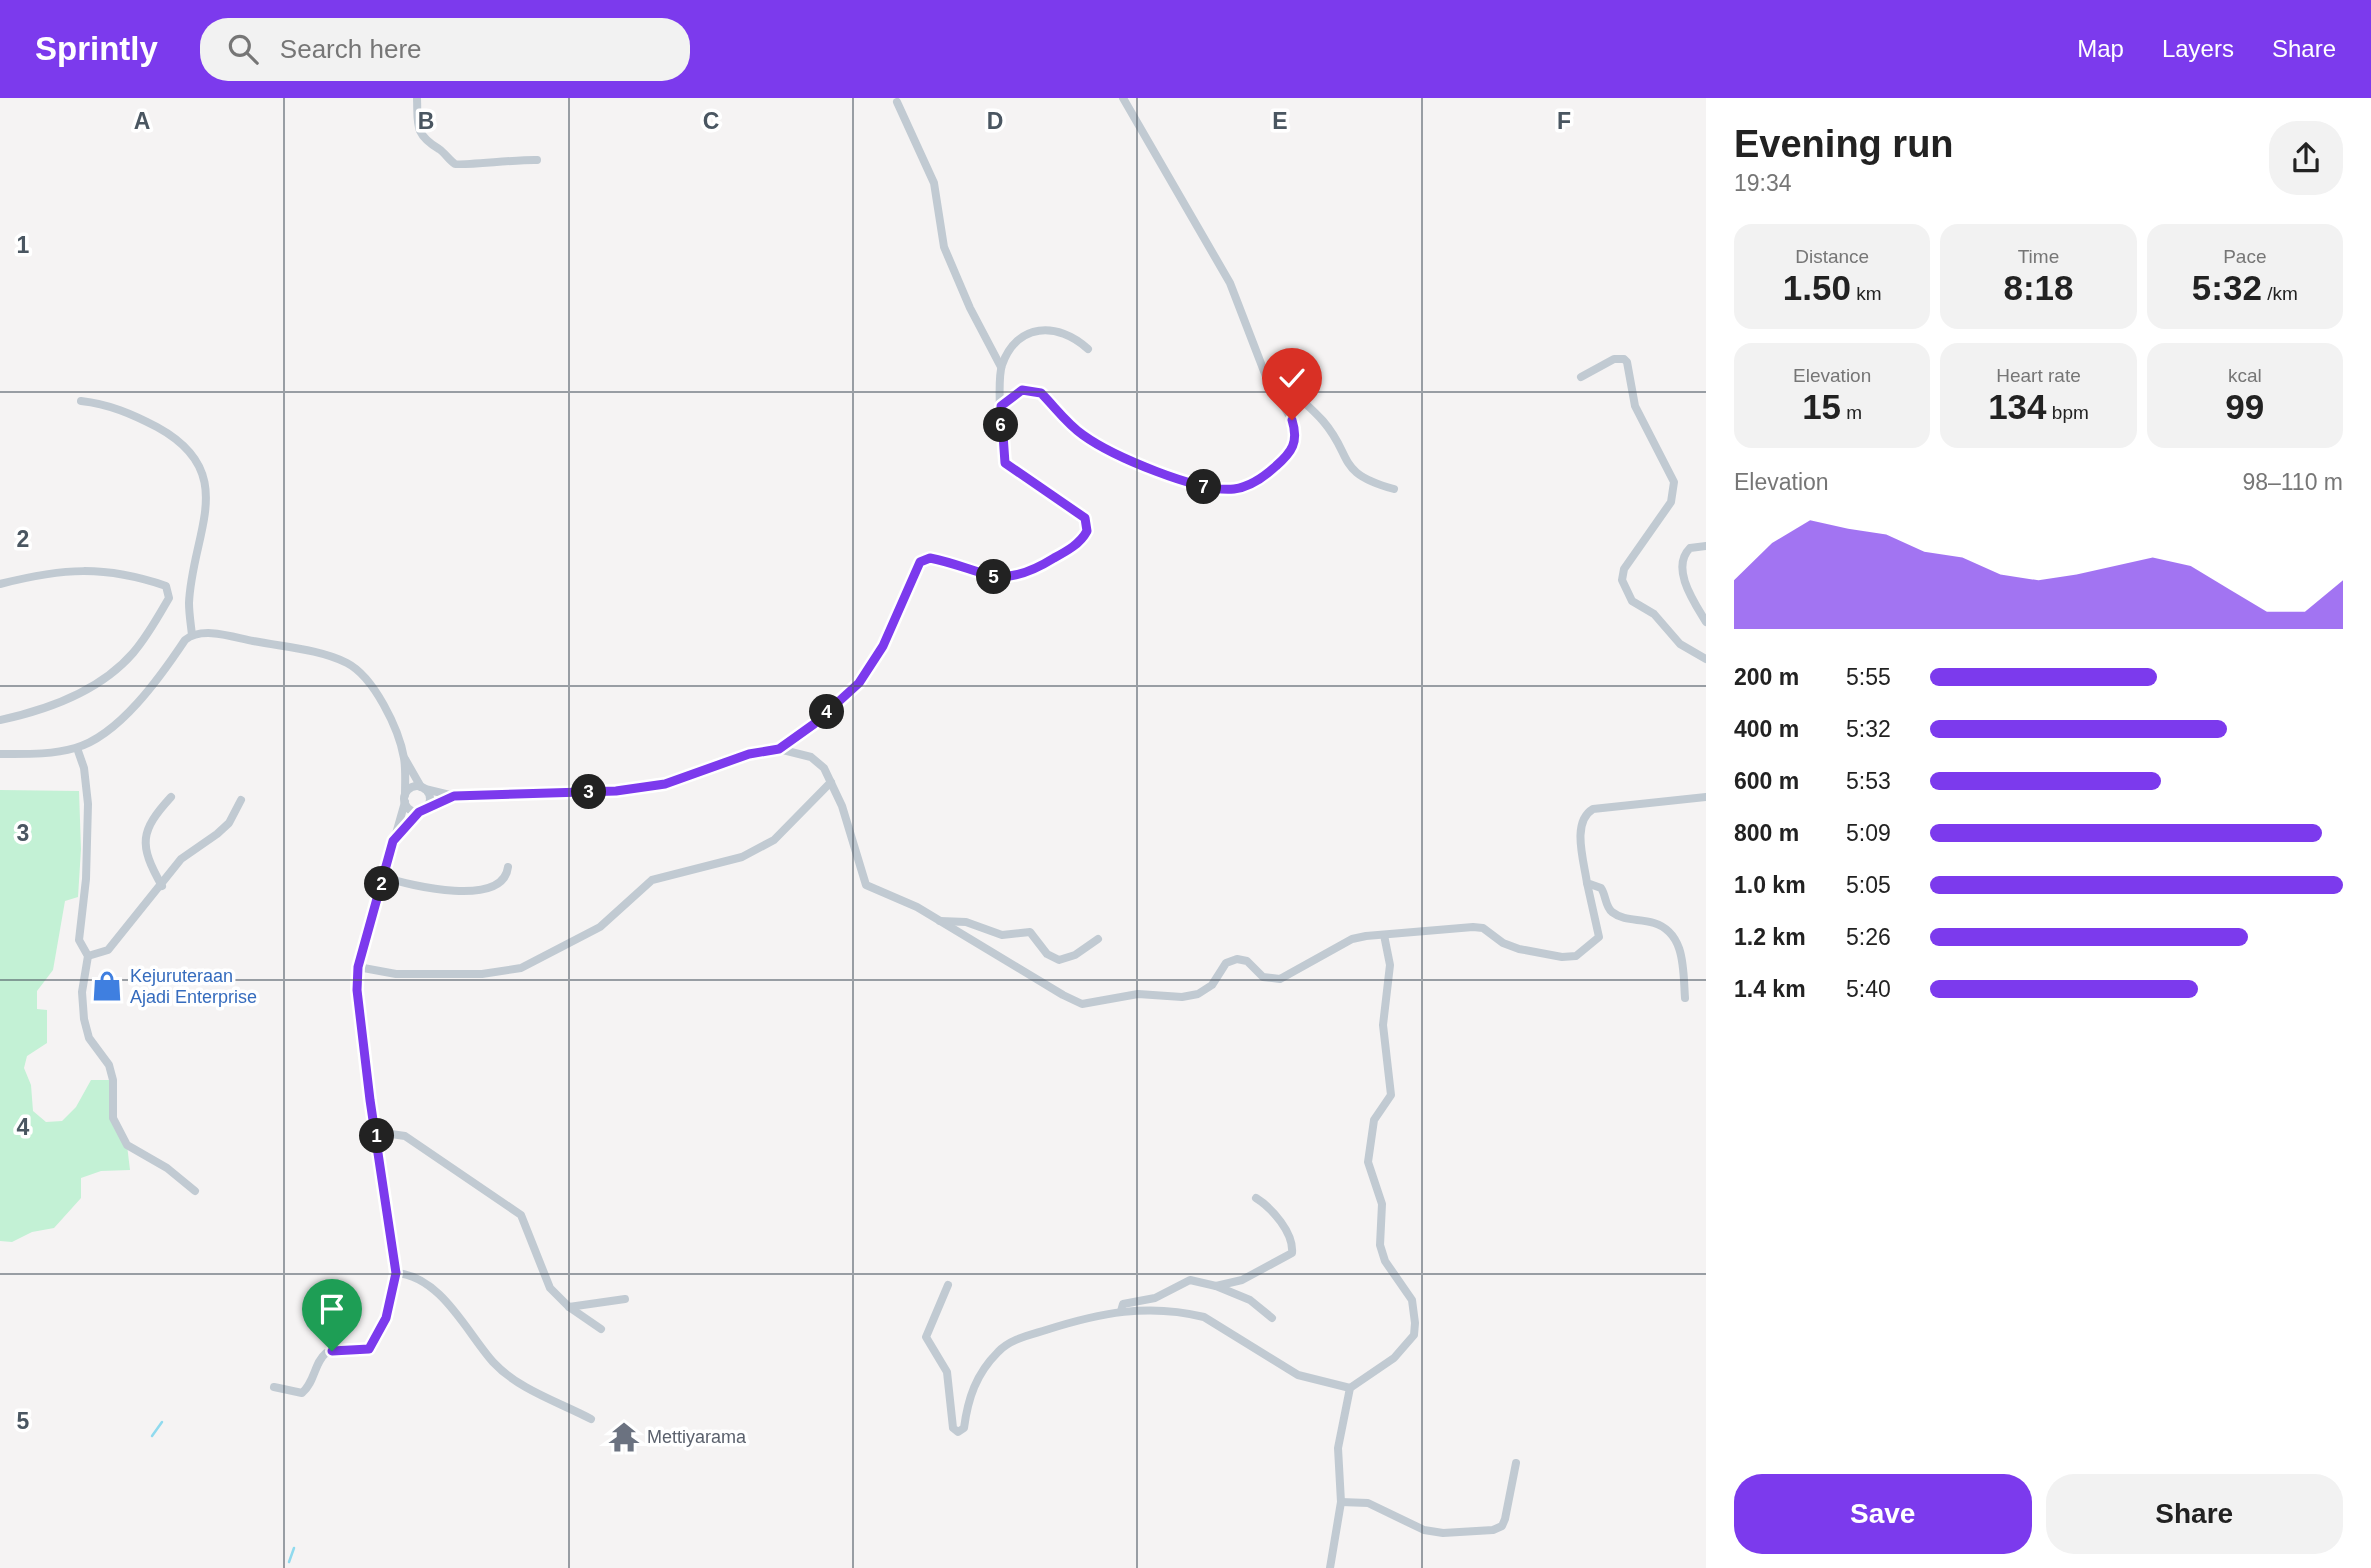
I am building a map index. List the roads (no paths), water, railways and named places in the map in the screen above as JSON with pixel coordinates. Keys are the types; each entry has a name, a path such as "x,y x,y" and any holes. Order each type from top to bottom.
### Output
{"street":[{"path":"416,98 419,130 423,140 456,164 468,167 492,160 537,160"},
{"path":"1001,406 1022,390 1041,393 1060,416 1106,449 1194,484 1233,489 1259,479 1293,451 1296,436 1292,420 1267,379 1266,370 1230,283 1123,98"},
{"path":"779,749 814,724 859,683 883,646 920,562 930,558 985,576 1023,575 1070,549 1087,531 1085,518 1005,463 1001,367 970,308 944,247 934,183 897,102"},
{"path":"1001,367 1018,338 1041,328 1067,334 1088,349"},
{"path":"1581,377 1615,359 1620,358 1627,362 1635,406 1674,482 1674,494 1660,522 1624,569 1623,583 1632,601 1654,614 1680,644 1706,659"},
{"path":"1266,370 1322,420 1345,461 1358,475 1394,489"},
{"path":"0,754 43,753 77,748 121,719 139,702 191,635 189,603 207,508 203,476 195,458 185,446 142,420 104,404 81,401"},
{"path":"1706,546 1690,548 1681,563 1684,579 1706,622"},
{"path":"0,584 51,572 93,571 130,574 166,586 169,591 169,598 132,654 100,680 66,700 0,720"},
{"path":"191,635 213,634 236,638 347,663 374,689 387,711 405,759 430,797 422,811 393,841"},
{"path":"77,748 84,768 88,804 86,879 79,940 88,956 81,1004 89,1038 109,1065 117,1125 127,1145 167,1168 195,1191"},
{"path":"274,1387 302,1393 311,1385 321,1357 326,1353 369,1349 386,1318 396,1273 359,1004 358,967 405,799 411,788 423,788 454,796 616,791 665,784 749,754 779,749 817,760 842,806 866,885 917,907 1082,1004 1128,995 1182,997 1198,994 1212,985 1226,963 1237,959 1247,961 1263,977 1280,979 1352,939 1384,935 1483,928 1503,943 1519,949 1562,957 1576,956 1599,937 1587,883 1580,822 1585,813 1602,807 1706,797"},
{"path":"405,759 405,799 410,810 422,811 454,796"},
{"path":"358,967 396,974 482,974 521,968 600,927 652,880 742,857 774,840 831,782"},
{"path":"162,886 149,857 145,836 148,824 171,797"},
{"path":"88,956 108,950 181,859 229,822 241,800"},
{"path":"384,877 424,888 452,891 497,887 504,882 508,867"},
{"path":"1587,883 1601,888 1609,909 1615,914 1630,920 1655,923 1671,934 1682,952 1685,998"},
{"path":"940,921 966,922 1002,935 1030,932 1047,954 1059,960 1075,955 1098,939"},
{"path":"1330,1568 1340,1502 1338,1448 1350,1388 1394,1358 1414,1335 1412,1300 1385,1261 1380,1245 1382,1204 1368,1161 1374,1120 1388,1104 1391,1095 1383,1025 1390,965 1384,935"},
{"path":"377,1132 405,1136 520,1214 550,1288 569,1307 601,1329"},
{"path":"1216,1286 1242,1280 1292,1253 1285,1229 1266,1204 1256,1198"},
{"path":"396,1273 435,1290 494,1363 513,1381 592,1419"},
{"path":"1121,1311 1123,1304 1155,1298 1190,1280 1216,1286 1250,1300 1272,1318"},
{"path":"948,1285 926,1337 947,1372 953,1428 958,1432 964,1429 973,1387 1000,1350 1019,1338 1096,1314 1121,1311 1186,1312 1204,1317 1298,1375 1350,1388"},
{"path":"569,1307 625,1299"},
{"path":"1340,1502 1368,1503 1424,1530 1443,1533 1493,1530 1502,1526 1505,1519 1516,1463"}],"waterway":[{"path":"152,1436 162,1422"},
{"path":"289,1562 294,1548"}],"place":[{"name":"Kejuruteraan Ajadi Enterprise","path":"107,986"},
{"name":"Mettiyarama","path":"624,1437"}]}
